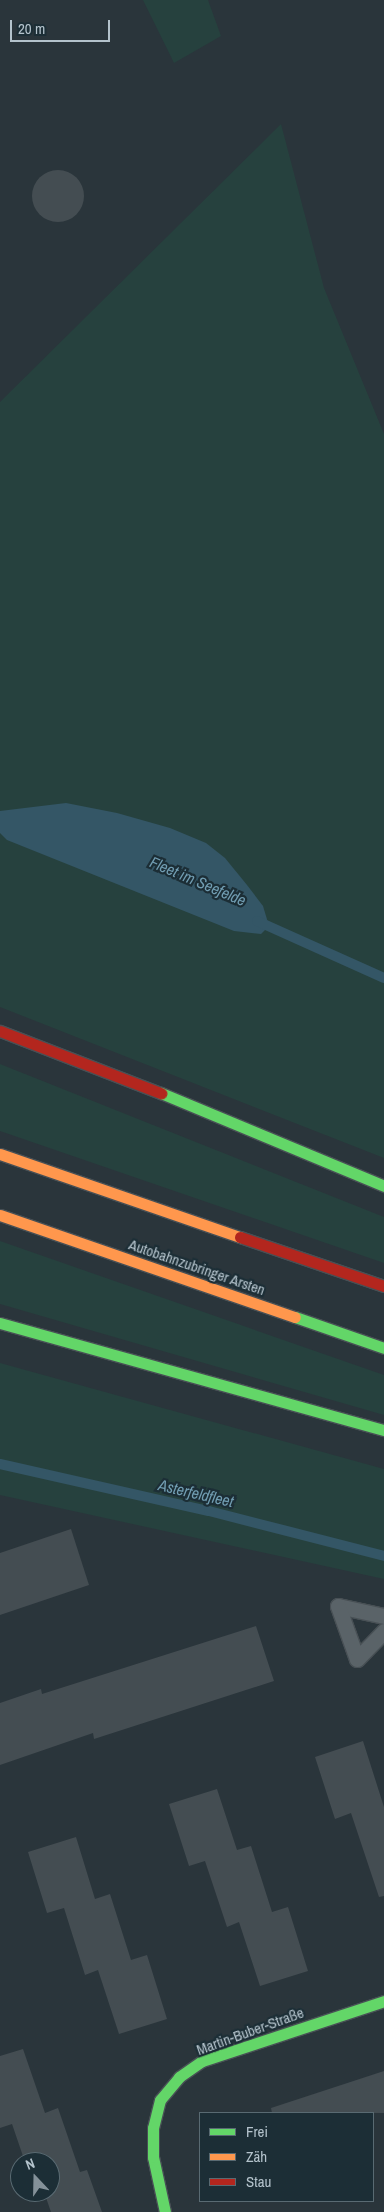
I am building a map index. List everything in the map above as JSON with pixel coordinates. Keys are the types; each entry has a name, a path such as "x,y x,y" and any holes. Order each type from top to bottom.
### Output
{"main road":[{"path":"0,1031 155,1090 384,1186"},
{"path":"0,1154 384,1286"},
{"name":"Autobahnzubringer Arsten","path":"0,1215 384,1348"},
{"path":"0,1323 384,1430"},
{"name":"Martin-Buber-Straße","path":"165,2212 153,2157 153,2128 160,2100 179,2077 202,2061 384,2000"}],"lane":[{"path":"384,1616 338,1606 357,1659 384,1631"}],"green space":[{"path":"143,0 208,0 221,36 174,63"},
{"path":"281,124 324,288 384,434 384,1158 0,1007 0,402"},
{"path":"0,1064 384,1217 384,1263 0,1131"},
{"path":"0,1241 384,1375 384,1415 0,1304"},
{"path":"0,1363 384,1469 384,1579 0,1495"}],"water":[{"path":"66,803 117,813 170,828 206,843 225,858 263,906 269,926 261,934 234,931 7,840 0,833 0,811"}],"building":[{"path":"53,170 63,170 77,177 84,191 84,201 77,215 63,222 53,222 43,218 36,211 32,201 32,191 36,181 43,174"},
{"path":"71,1529 89,1585 0,1615 0,1553"},
{"path":"256,1626 274,1681 94,1739 93,1733 0,1765 0,1703 41,1689 42,1694"},
{"path":"363,1741 384,1807 384,1896 379,1897 351,1813 335,1819 315,1757"},
{"path":"217,1789 237,1850 251,1846 272,1912 288,1907 308,1971 260,1986 239,1922 227,1927 205,1861 189,1866 169,1804"},
{"path":"76,1837 95,1899 110,1894 131,1960 147,1955 167,2019 119,2034 98,1970 85,1975 64,1908 47,1913 28,1852"},
{"path":"23,2049 45,2113 58,2108 80,2172 87,2170 102,2212 51,2212 48,2202 60,2202 60,2152 22,2152 12,2124 0,2128 0,2056"},
{"path":"384,2071 384,2113 272,2112 271,2108"}],"waterway":[{"name":"Fleet im Seefelde","path":"257,921 384,978"},
{"name":"Asterfeldfleet","path":"0,1464 209,1511 384,1556"}],"traffic: fast":[{"path":"161,1093 384,1186"},
{"path":"295,1317 384,1348"},
{"path":"0,1323 384,1430"},
{"path":"165,2212 153,2157 153,2128 160,2100 179,2077 202,2061 384,2001"}],"traffic: slow":[{"path":"0,1154 240,1237"},
{"path":"0,1215 295,1317"}],"traffic: jam":[{"path":"0,1031 161,1093"},
{"path":"240,1237 384,1286"}]}
